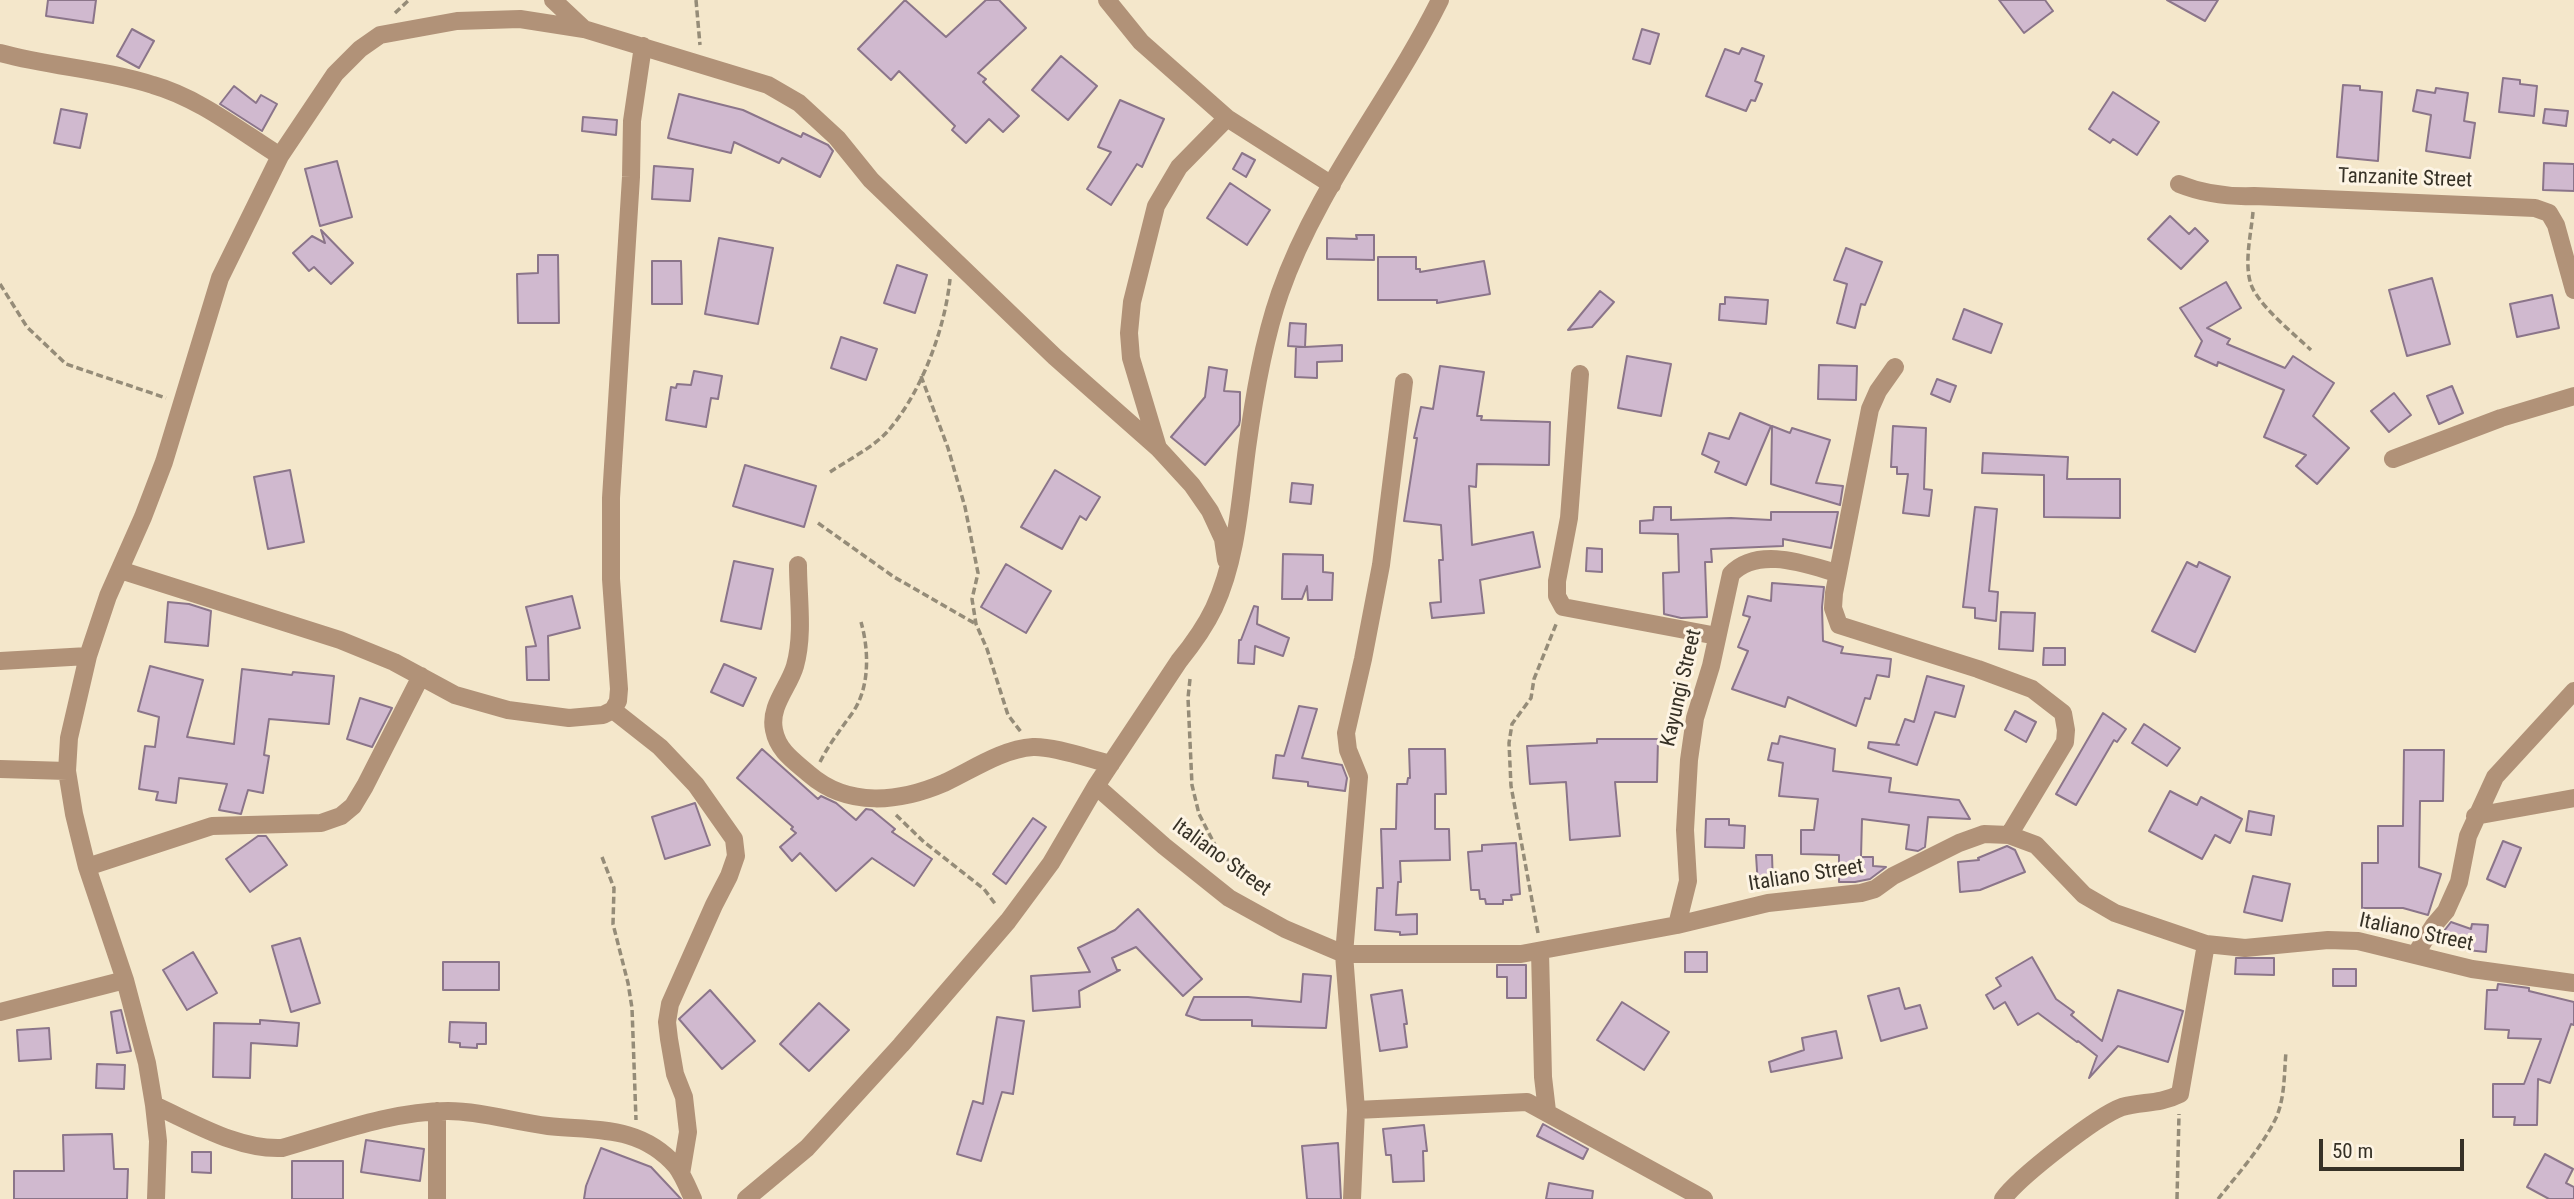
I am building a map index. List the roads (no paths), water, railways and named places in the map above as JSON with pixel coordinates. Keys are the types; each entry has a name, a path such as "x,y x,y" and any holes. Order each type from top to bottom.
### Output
{"street":[{"path":"553,0 584,29"},
{"path":"1107,0 1141,41 1227,118 1332,186"},
{"path":"746,1199 807,1148 1008,921 1051,863 1096,786 1214,609 1227,570 1242,498 1247,446 1263,362 1280,293 1306,232 1440,0"},
{"path":"156,1199 158,1141 147,1063 125,980 87,867 74,814 67,772 69,738 88,656 108,596 164,462 220,278 280,156 335,74 360,49 380,35 457,21 520,19 584,29 768,85 799,103 837,138 871,180 1055,356 1158,448 1192,485 1210,511 1223,538 1227,570"},
{"path":"120,570 340,640 394,662 455,695 508,710 569,718 594,716 613,710 618,701 619,689 611,579 611,498 631,177 632,121 643,46"},
{"path":"0,53 21,59 106,72 156,85 192,102 280,156"},
{"path":"1158,448 1131,358 1129,333 1132,302 1156,206 1180,167 1227,118"},
{"name":"Tanzanite Street","path":"2179,184 2228,197 2535,208 2549,213 2556,225 2574,290"},
{"path":"1895,367 1878,391 1870,409 1837,572 1833,608 1839,625 2032,689 2063,713 2065,742 2010,835"},
{"path":"1580,373 1569,518 1557,596 1563,607 1717,636"},
{"path":"1352,1199 1356,1110 1344,954 1359,777 1348,750 1346,733 1381,565 1404,383"},
{"path":"2393,459 2501,418 2574,396"},
{"name":"Kayungi Street","path":"1677,925 1688,881 1685,830 1689,760 1695,718 1711,666 1731,574 1740,565 1752,560 1776,559 1837,572"},
{"path":"798,565 799,645 795,667 774,713 773,728 779,747 822,785 847,796 880,799 914,794 1012,752 1033,747 1111,764"},
{"path":"0,661 88,656"},
{"path":"87,867 212,826 321,823 341,816 353,806 365,786 421,676"},
{"path":"2415,955 2446,911 2459,882 2475,816 2495,777 2574,691"},
{"path":"613,710 660,747 687,775 734,839 736,856 729,876 670,1004 667,1022 675,1074 684,1097 688,1132 681,1174"},
{"path":"0,769 67,772"},
{"name":"Italiano Street","path":"1096,786 1229,898 1286,929 1344,954 1521,954 1677,925 1768,903 1875,889 1893,876 1959,843 1984,834 2010,835 2036,845 2084,895 2115,913 2206,944 2245,948 2328,940 2358,941 2472,969 2574,983"},
{"path":"2475,816 2574,798"},
{"path":"2003,1199 2011,1188 2034,1168 2098,1120 2121,1108 2163,1102 2180,1094 2206,944"},
{"path":"1541,951 1546,1111"},
{"path":"0,1012 125,980"},
{"path":"1356,1110 1527,1102 1704,1199"},
{"path":"154,1105 220,1135 267,1149 282,1148 401,1116 437,1111 467,1112 548,1126 609,1130 635,1136 675,1165 692,1199"},
{"path":"437,1111 437,1199"}]}
